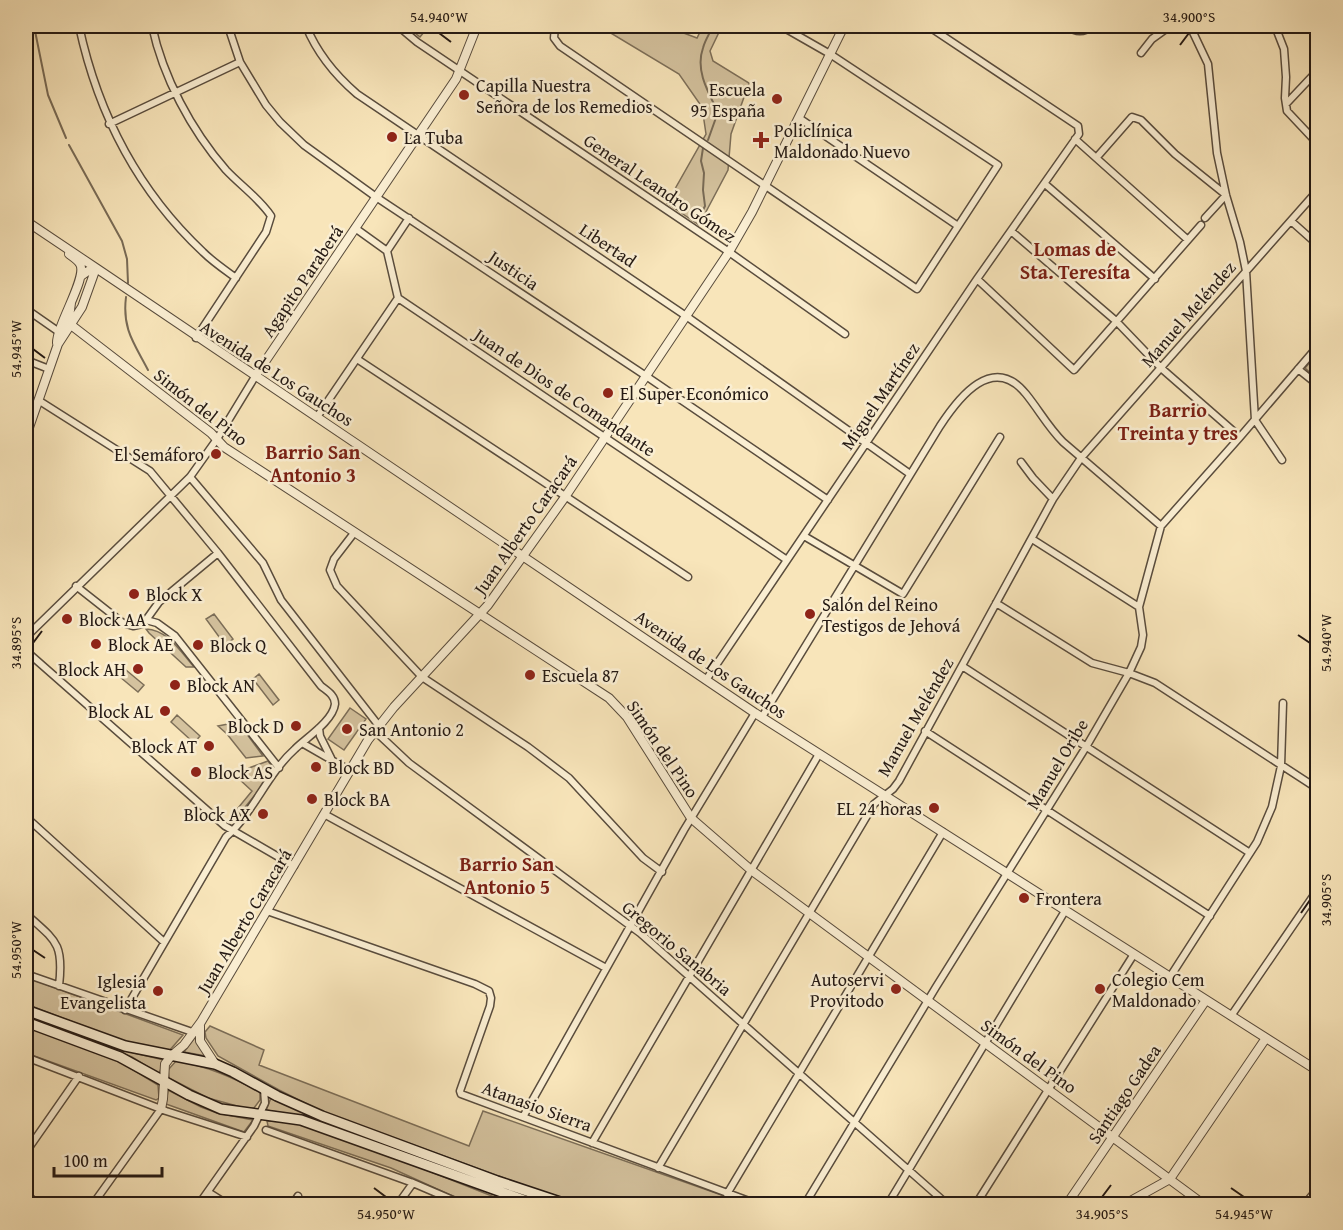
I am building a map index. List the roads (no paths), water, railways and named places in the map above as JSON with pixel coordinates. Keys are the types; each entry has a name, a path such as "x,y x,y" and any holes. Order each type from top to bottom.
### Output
{"main road":[{"path":"26,1010 125,1046 215,1064 332,1120 566,1204"},
{"path":"26,1022 120,1057 164,1082 221,1109 301,1119 535,1204"}],"street":[{"path":"79,26 91,76 110,124 132,165 166,211 203,252 236,278"},
{"path":"152,26 176,92 191,122 225,169 267,211 271,220 266,232 196,338"},
{"name":"Justicia","path":"228,26 240,62 266,105 304,146 376,197 828,500"},
{"name":"Libertad","path":"306,26 314,43 339,78 357,94 686,316 910,474"},
{"name":"General Leandro Gómez","path":"398,26 417,42 729,252 845,334"},
{"name":"Agapito Paraberá","path":"26,637 190,477 460,71 477,26"},
{"path":"555,26 554,38 560,46 917,289 998,165 830,54 781,26"},
{"name":"Juan Alberto Caracará","path":"196,1034 349,770 377,728 480,614 524,556 729,252 844,26"},
{"name":"Miguel Martínez","path":"706,680 977,279 1045,184 1080,129 1070,120 928,26"},
{"path":"1066,26 1077,31 1090,27"},
{"path":"1141,53 1152,39 1170,26"},
{"path":"1190,26 1208,64 1213,128 1226,195 1246,271 1255,420 1282,460"},
{"path":"1275,26 1284,49 1287,111 1317,144"},
{"path":"110,124 240,62"},
{"path":"1286,104 1317,69"},
{"path":"1097,157 1132,117 1141,120 1175,154 1226,195"},
{"path":"798,118 958,226"},
{"path":"1075,139 1188,240"},
{"path":"1045,184 1155,279"},
{"name":"Manuel Meléndez","path":"658,1168 874,804 893,789 899,781 1053,499 1081,458 1317,190"},
{"path":"1205,218 1226,195"},
{"path":"387,251 409,218"},
{"name":"Avenida de Los Gauchos","path":"26,221 196,338 256,375 758,715 1317,1071"},
{"path":"1290,221 1317,245"},
{"path":"977,279 1074,370 1201,225"},
{"path":"317,417 398,298 387,251 355,228"},
{"path":"1011,231 1116,321 1161,368 1240,438"},
{"name":"Avenida de Los Gauchos","path":"66,249 68,254 80,264 81,276"},
{"path":"58,344 59,332 81,276 96,268"},
{"path":"26,436 29,419 58,344 82,307 96,268"},
{"name":"Juan de Dios de Comandante","path":"398,298 788,560"},
{"path":"71,303 69,317 71,325"},
{"path":"26,309 59,332"},
{"name":"Simón del Pino","path":"71,325 217,439 224,447 609,698 627,717 691,818 751,870 1203,1204"},
{"name":"Manuel Oribe","path":"805,1204 928,1000 1086,747 1129,673 1141,647 1143,635 1139,607 1161,526 1240,438 1317,346"},
{"path":"357,359 688,577"},
{"path":"26,360 49,369"},
{"path":"1298,369 1317,386"},
{"path":"523,1117 691,818 855,564 952,408 969,391 990,377 1008,378 1025,392 1052,431 1161,526"},
{"path":"38,400 150,471 218,553 321,686 333,695 335,702 333,709 319,728 295,748 238,826 226,837 124,1010"},
{"path":"804,536 903,594 1000,437"},
{"path":"1021,462 1053,499"},
{"name":"Gregorio Sanabria","path":"190,477 263,563 281,600 377,728 409,763 630,925 947,1204"},
{"path":"354,532 334,559 330,570 337,586 422,677 528,747 569,778 643,858 662,872"},
{"path":"1032,539 1139,607"},
{"path":"76,586 123,623 133,626 142,624 159,602 218,553"},
{"path":"996,603 1092,663 1155,683 1317,789"},
{"path":"146,620 157,623 176,636 279,768"},
{"path":"26,651 198,803 233,831 294,866"},
{"path":"962,666 1250,853"},
{"path":"1170,977 1257,842 1272,807 1281,766 1283,703"},
{"path":"319,728 320,736 331,758"},
{"path":"925,731 1210,915"},
{"path":"302,743 349,770"},
{"path":"592,1143 819,754"},
{"path":"324,814 606,968"},
{"path":"26,817 164,942"},
{"path":"728,1194 943,832"},
{"path":"1231,1016 1317,889"},
{"name":"Atanasio Sierra","path":"267,911 475,984 489,991 490,1006 460,1092 757,1204"},
{"path":"888,1204 1065,911"},
{"path":"26,915 57,944 62,963 59,986"},
{"path":"976,1204 1134,954"},
{"path":"26,974 196,1034 215,1064"},
{"name":"Santiago Gadea","path":"1067,1204 1206,1000"},
{"path":"93,1204 161,1109 164,1068 171,1056 196,1034"},
{"path":"1125,1204 1170,1179 1266,1038"},
{"path":"26,1057 161,1109 247,1137"},
{"path":"26,1152 79,1076"},
{"path":"199,1204 247,1137 260,1114 266,1098 264,1089"},
{"path":"266,1130 413,1183 462,1204"},
{"path":"398,1204 413,1183"},
{"path":"1305,1204 1317,1188"},
{"path":"208,1192 227,1204"},
{"path":"26,1194 34,1203"},
{"path":"293,1204 298,1196"}],"waterway":[{"path":"34,26 48,95 66,138"},
{"path":"708,140 718,112 704,81 701,56 713,26"},
{"path":"69,145 122,241 127,259 128,283"},
{"path":"699,218 705,206 704,173 701,161 703,148"},
{"path":"126,297 128,327 148,370"}],"place":[{"name":"Capilla Nuestra Señora de los Remedios","path":"464,95"},
{"name":"Escuela 95 España","path":"777,99"},
{"name":"La Tuba","path":"392,137"},
{"name":"Policlínica Maldonado Nuevo","path":"761,140"},
{"name":"El Super Económico","path":"608,393"},
{"name":"El Semáforo","path":"216,454"},
{"name":"Block X","path":"134,594"},
{"name":"Salón del Reino Testigos de Jehová","path":"810,614"},
{"name":"Block AA","path":"67,619"},
{"name":"Block AE","path":"96,644"},
{"name":"Block Q","path":"198,645"},
{"name":"Block AH","path":"138,669"},
{"name":"Escuela 87","path":"530,675"},
{"name":"Block AN","path":"175,685"},
{"name":"Block AL","path":"165,711"},
{"name":"Block D","path":"296,726"},
{"name":"San Antonio 2","path":"347,729"},
{"name":"Block AT","path":"209,746"},
{"name":"Block BD","path":"316,767"},
{"name":"Block AS","path":"196,772"},
{"name":"Block BA","path":"312,799"},
{"name":"EL 24 horas","path":"934,808"},
{"name":"Block AX","path":"263,814"},
{"name":"Frontera","path":"1024,898"},
{"name":"Autoservi Provitodo","path":"896,989"},
{"name":"Colegio Cem Maldonado","path":"1100,989"},
{"name":"Iglesia Evangelista","path":"158,991"}],"district":[{"name":"Lomas de Sta. Teresíta","path":"1075,260"},
{"name":"Barrio Treinta y tres","path":"1178,420"},
{"name":"Barrio San Antonio 3","path":"313,462"},
{"name":"Barrio San Antonio 5","path":"507,874"}]}
